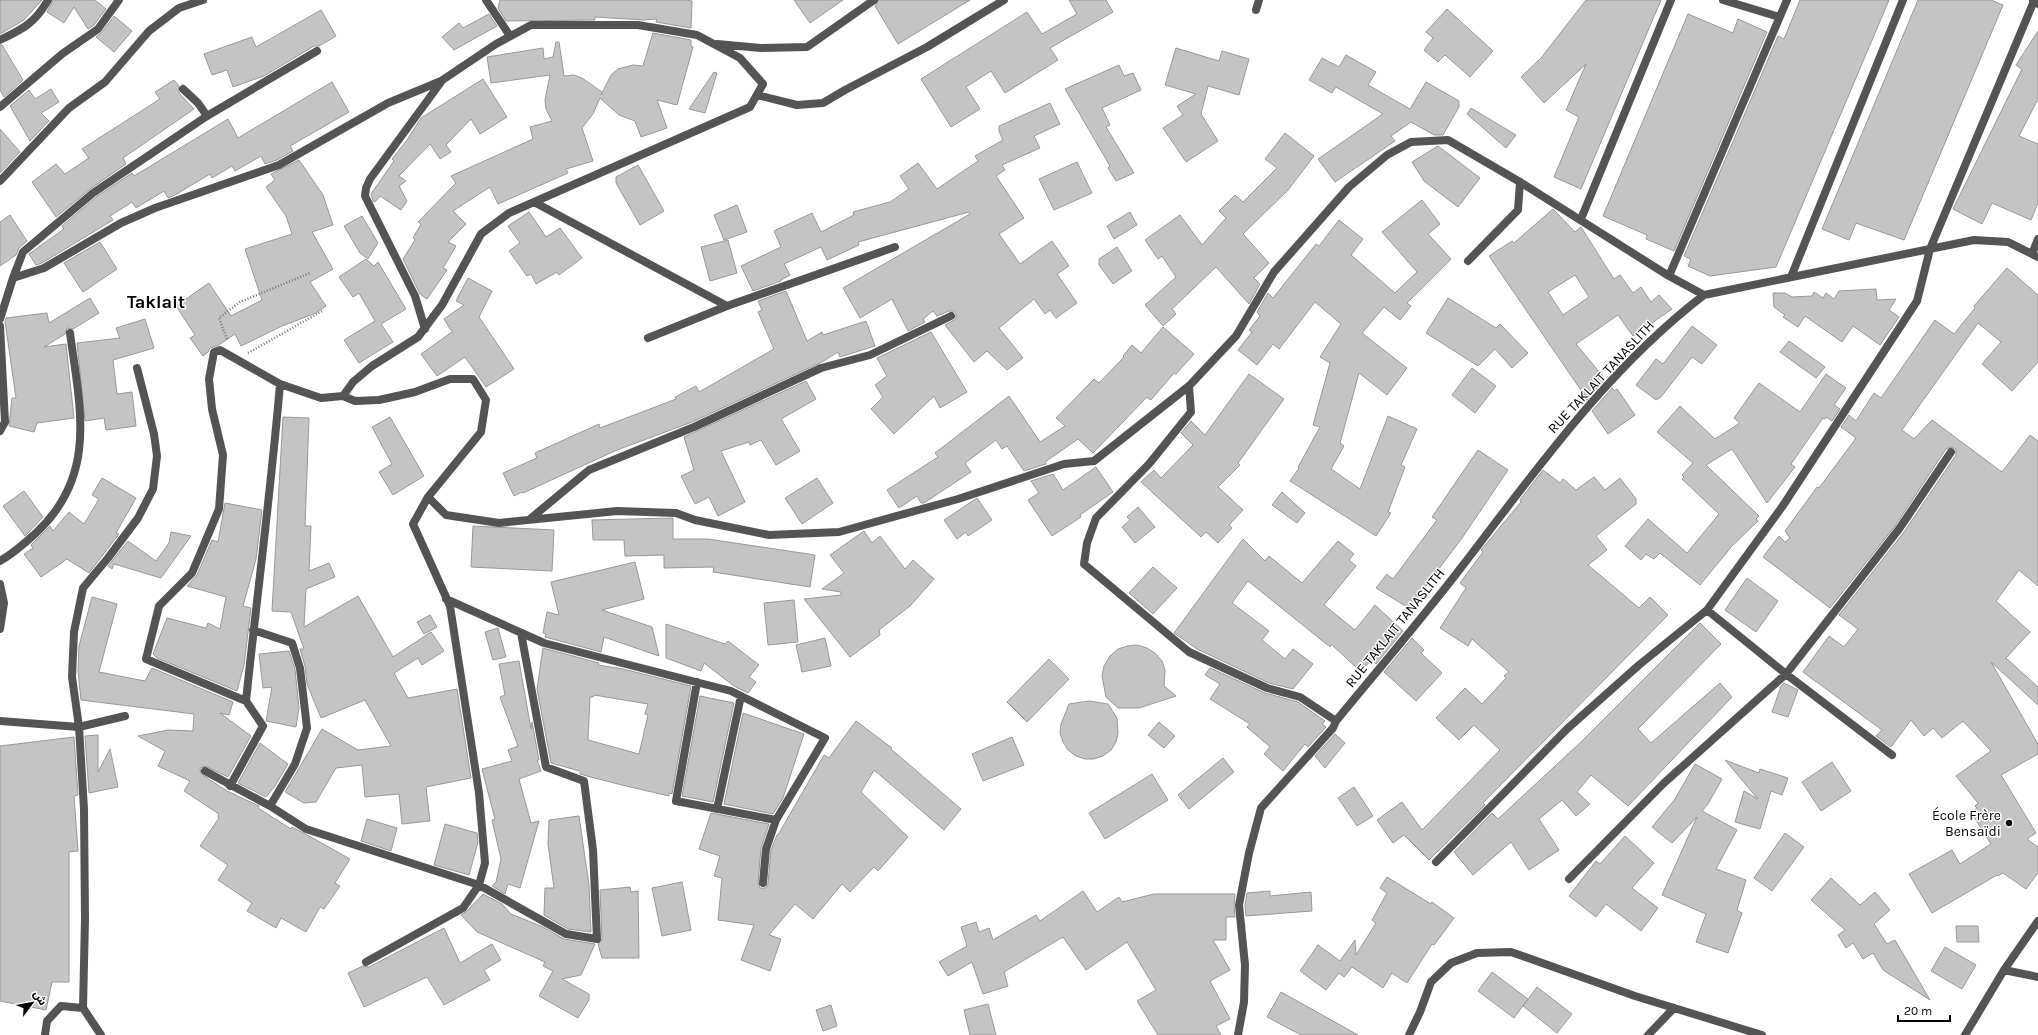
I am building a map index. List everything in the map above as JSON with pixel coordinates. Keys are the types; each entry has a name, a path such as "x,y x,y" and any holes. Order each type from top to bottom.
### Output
{"street":[{"path":"0,40 27,26 40,14 48,0"},
{"path":"0,107 62,54 98,29 119,0"},
{"path":"0,181 69,108 105,82 149,31 179,8 203,0"},
{"path":"486,0 510,36"},
{"path":"713,43 761,48 807,47 874,0"},
{"path":"757,95 797,105 823,103 927,47 1004,0"},
{"path":"1256,10 1259,0"},
{"path":"1581,220 1671,0"},
{"path":"1723,0 1780,17"},
{"path":"1670,276 1787,0"},
{"path":"1791,277 1903,0"},
{"path":"1436,862 1567,729 1639,665 1707,610 1782,507 1917,301 1930,249 2033,0 2038,4"},
{"path":"13,278 44,268 121,223 155,208 279,165 388,103 441,81 496,44 531,25 638,25 697,35 740,58 762,84 750,107 509,213 481,234 442,305 418,337 367,370 353,382 343,396"},
{"path":"0,319 23,252 93,193 208,116 317,51"},
{"path":"425,328 415,296 365,196 366,188 370,179 441,81"},
{"path":"183,89 198,103 208,116"},
{"path":"428,497 446,516 499,523 617,511 676,513 695,520 769,535 839,532 958,499 1064,464 1094,461 1189,386 1236,336 1274,272 1349,187 1387,155 1411,142 1448,140 1520,182 1670,276 1704,295 1974,240 2008,242 2035,255 2038,239"},
{"path":"1468,261 1518,210 1520,182"},
{"path":"534,202 727,306"},
{"path":"648,338 727,306 895,247"},
{"name":"RUE TAKLAIT TANASLITH","path":"1238,1035 1244,1002 1245,965 1239,905 1249,853 1261,808 1333,728 1336,722 1459,571 1525,482 1590,404 1647,343 1704,295"},
{"path":"530,520 589,470 694,427 821,368 870,356 951,316"},
{"path":"0,326 5,422 0,431"},
{"path":"0,561 15,552 50,520 65,497 74,479 80,448 81,417 70,333"},
{"path":"230,786 263,726 246,701 146,659 159,606 192,573 219,509 223,455 212,409 209,379 214,352 216,350 220,350 235,360 280,384 321,398 343,396 355,401 379,400 415,392 450,379 473,379 486,400 481,432 428,497 413,524 450,606 479,793 485,863 479,885 463,908 366,962"},
{"path":"101,1035 83,1008 85,918 84,809 79,727 72,677 74,632 83,588 138,518 153,489 157,456 154,434 137,368"},
{"path":"246,701 271,481 280,384"},
{"path":"1189,386 1191,412 1149,464 1096,518 1087,543 1084,564 1189,652 1267,688 1300,697 1336,722"},
{"path":"1568,879 1664,783 1786,674 1899,529 1951,452"},
{"path":"0,584 4,603 0,629"},
{"path":"446,599 544,643 731,691 825,738 776,820 766,849 762,883"},
{"path":"1707,610 1786,674 1892,755"},
{"path":"253,630 292,644 300,668 307,728 294,764 270,806"},
{"path":"205,771 230,786 270,806 306,830 479,885 566,934 597,939 593,850 584,781 546,767 521,633"},
{"path":"697,682 676,801 776,820"},
{"path":"717,809 740,696"},
{"path":"0,721 79,727 125,716"},
{"path":"1965,1035 2004,970 2038,921"},
{"path":"1409,1035 1420,1012 1431,982 1451,963 1477,953 1511,952 1635,996 1762,1035"},
{"path":"2004,970 2038,977"},
{"path":"45,1035 47,1021 61,1006 83,1008"},
{"path":"1648,1035 1674,1008"}],"path":[{"path":"310,273 240,302 219,318 235,360 324,310"}],"building":[{"path":"0,0 42,0 24,20 0,34"},
{"path":"53,0 95,0 106,9 94,25 88,29 74,7 64,23 47,12"},
{"path":"500,0 686,0 692,1 691,28 656,22 657,19 644,20 595,17 595,20 506,21 498,8"},
{"path":"794,0 843,0 810,23"},
{"path":"879,0 970,0 898,44 875,6"},
{"path":"1069,0 1106,0 1113,12 1050,48 1058,60 1005,93 991,71 966,87 980,109 951,127 921,79 1027,12 1042,34 1077,14"},
{"path":"1586,0 1661,0 1581,189 1554,177 1579,117 1566,110 1586,64 1544,103 1521,77 1541,58"},
{"path":"1800,0 1889,0 1776,267 1710,276 1688,266 1691,259 1684,256 1778,36 1784,39"},
{"path":"1918,0 1991,0 2003,5 1904,240 1856,223 1849,240 1822,229"},
{"path":"1447,9 1493,51 1470,77 1445,55 1438,62 1424,50 1433,38 1426,32"},
{"path":"321,10 336,36 319,46 314,46 264,76 233,87 227,70 212,75 204,54 252,37 256,47"},
{"path":"489,14 497,26 454,50 442,37 459,23 463,28"},
{"path":"1688,14 1733,33 1738,19 1767,32 1674,251 1646,239 1647,235 1603,216"},
{"path":"114,16 132,31 114,52 96,37 102,32"},
{"path":"2038,31 2038,99 2019,136 2038,144 2038,203 2031,220 1992,203 1982,224 1953,209 2022,69 2016,65"},
{"path":"653,33 691,40 691,46 693,47 677,105 657,100 667,128 641,137 635,121 619,115 600,98 593,114 582,128 593,161 566,169 568,173 498,204 490,187 453,211 466,224 448,242 456,246 443,268 447,270 427,299 420,294 403,259 415,240 413,238 421,224 418,222 456,183 451,176 533,139 530,127 552,121 546,109 545,100 550,75 491,83 487,57 543,48 544,59 553,57 556,42 559,42 564,76 574,75 582,78 602,92 601,95 611,75 618,69 633,65 643,66"},
{"path":"0,45 2,45 23,80 4,97 0,90"},
{"path":"1176,48 1219,61 1222,51 1249,59 1239,95 1208,86 1201,114 1218,141 1186,162 1163,128 1183,115 1177,106 1196,94 1165,85"},
{"path":"1346,55 1376,72 1368,85 1410,109 1426,82 1459,101 1459,107 1443,135 1434,135 1411,122 1391,136 1395,141 1335,182 1318,159 1383,114 1336,87 1332,93 1309,80 1322,58 1339,67"},
{"path":"1119,65 1124,76 1133,73 1141,90 1102,108 1110,125 1106,127 1134,173 1116,181 1108,168 1110,166 1065,89"},
{"path":"714,72 717,73 705,113 689,109"},
{"path":"483,79 507,117 480,134 471,119 446,145 451,152 440,159 430,144 399,176 406,181 399,186 407,201 401,210 380,196 375,202 373,201 371,194 394,161 392,159 407,140 421,118"},
{"path":"174,80 179,86 179,93 194,109 123,158 126,164 90,189 56,217 32,182 56,164 65,174 89,158 82,149 160,99 155,92"},
{"path":"332,82 349,112 290,146 293,151 277,160 265,164 261,156 235,171 232,166 212,178 210,174 168,198 164,191 136,208 132,202 110,216 113,220 42,263 36,265 29,254 64,229 62,226 96,197 132,173 134,176 228,119 238,138"},
{"path":"51,89 59,102 41,113 49,121 30,141 10,106 29,90 35,99"},
{"path":"1050,103 1060,124 1034,136 1040,148 1002,165 1005,170 996,176 1024,218 999,234 1020,264 1052,241 1069,266 1057,274 1077,303 1056,318 1050,310 1045,314 1034,299 999,328 1023,358 1007,370 987,351 974,362 945,325 956,319 956,314 954,311 949,311 937,316 933,311 923,319 925,322 908,331 892,299 860,318 843,288 970,214 969,212 858,242 859,245 827,260 821,247 784,264 790,275 781,281 753,291 741,266 781,247 774,231 812,213 821,232 854,215 853,212 890,202 909,189 900,176 918,163 937,189 978,161 975,156 1003,140 999,131 999,126"},
{"path":"1471,108 1516,135 1506,148 1467,114"},
{"path":"0,129 20,152 0,173"},
{"path":"1285,133 1314,156 1288,190 1243,234 1269,263 1254,278 1260,284 1249,304 1216,267 1172,309 1176,314 1163,326 1145,305 1176,277 1162,256 1158,259 1145,240 1180,215 1202,245 1226,218 1219,211 1235,195 1243,202 1277,168 1265,159"},
{"path":"1438,146 1480,178 1458,207 1424,181 1412,162"},
{"path":"299,160 323,195 333,225 312,232 333,269 310,282 326,306 316,313 282,326 241,346 235,334 219,345 210,348 203,356 190,338 195,335 176,306 209,283 231,316 262,300 245,249 292,234 286,216 266,187 275,180 271,174"},
{"path":"1077,162 1092,193 1054,210 1039,179"},
{"path":"638,165 664,211 640,225 616,183 616,177"},
{"path":"1422,200 1440,224 1428,234 1451,259 1407,303 1411,306 1400,320 1384,307 1362,333 1407,368 1387,395 1359,373 1340,443 1344,446 1331,469 1360,489 1388,416 1417,429 1401,465 1405,467 1388,512 1391,513 1376,536 1290,481 1299,468 1298,467 1320,427 1313,425 1330,363 1320,357 1341,324 1315,302 1279,349 1273,344 1257,365 1238,350 1252,332 1249,330 1260,316 1257,312 1268,293 1273,298 1316,244 1319,246 1339,220 1363,239 1351,255 1395,293 1417,272 1382,232"},
{"path":"737,205 747,232 724,240 714,215"},
{"path":"1553,209 1575,232 1581,227 1614,279 1620,275 1633,293 1641,287 1651,302 1659,295 1672,309 1633,336 1618,315 1576,344 1605,379 1585,402 1587,399 1489,256 1512,241 1514,243","holes":["1575,275 1589,297 1563,315 1548,292"]},
{"path":"529,212 546,237 560,228 582,258 559,275 557,272 536,284 531,274 527,276 509,251 520,243 508,226"},
{"path":"1130,212 1137,225 1114,239 1107,226"},
{"path":"10,215 27,241 19,248 16,255 0,266 0,222"},
{"path":"362,216 378,243 368,259 360,253 344,226"},
{"path":"728,240 737,273 710,281 701,247"},
{"path":"100,242 117,269 83,292 64,263"},
{"path":"1117,247 1132,271 1113,284 1099,265 1099,259"},
{"path":"366,259 374,266 378,262 406,309 381,324 393,342 359,363 344,340 375,321 359,293 353,297 339,277"},
{"path":"2007,268 2038,295 2038,362 2012,391 1982,364 2001,342 1978,323 1902,430 1914,439 1932,420 2002,472 2030,435 2038,441 2038,586 2019,570 1996,601 2030,632 2006,658 2038,687 2038,705 1991,662 2038,744 2038,754 2001,775 2036,833 2027,839 2038,847 2038,873 2026,889 2003,873 1998,876 1997,875 1932,913 1909,874 1952,850 1960,864 1991,844 1971,812 1977,808 1975,806 1978,803 1956,776 1991,751 1963,721 1942,738 1933,728 1924,736 1911,720 1891,747 1876,736 1882,730 1803,672 1829,636 1844,647 1858,629 1839,615 1904,532 1956,455 1956,449 1951,447 1946,449 1895,526 1830,608 1763,557 1779,536 1785,542 1790,538 1785,531 1817,487 1819,488 1856,438 1841,427 1849,415 1856,421 1874,393 1881,398 1935,320 1954,334 1975,308 1974,306"},
{"path":"468,278 492,291 479,317 514,369 486,387 465,357 437,376 421,354 452,332 444,319 464,305 456,301"},
{"path":"1876,289 1877,300 1896,299 1889,310 1899,317 1880,345 1853,326 1842,342 1805,316 1798,327 1783,317 1785,315 1774,307 1773,293 1785,293 1792,297 1812,296 1814,292 1823,298 1826,293 1834,299 1839,291"},
{"path":"786,291 807,341 822,332 823,335 866,321 875,346 840,357 838,352 822,362 692,422 617,450 514,496 503,473 537,458 535,453 599,424 600,428 676,399 675,397 696,386 699,392 774,349 758,312 762,310 758,301"},
{"path":"90,298 99,313 73,329 67,328 65,334 44,347 66,344 74,418 37,423 34,432 9,426 12,398 16,398 5,321 6,318 47,313 49,323"},
{"path":"1448,298 1496,328 1500,324 1528,353 1512,368 1495,349 1478,366 1426,333"},
{"path":"145,319 154,348 113,360 117,394 132,392 136,426 106,430 104,418 85,421 77,343 120,338 116,328"},
{"path":"1692,326 1717,345 1702,364 1692,357 1661,397 1656,400 1636,385 1656,359 1663,364"},
{"path":"1163,327 1194,354 1176,374 1174,373 1151,400 1147,397 1093,453 1078,439 1045,462 1046,464 1024,471 1007,446 1002,449 996,440 965,463 971,472 924,503 921,503 917,496 899,508 887,490 938,457 935,453 1009,396 1040,442 1065,426 1056,418 1094,379 1099,383 1124,357 1123,356 1132,345 1141,353"},
{"path":"931,332 967,392 940,408 934,396 894,434 871,409 883,397 875,385 887,376 877,358"},
{"path":"1789,341 1825,367 1816,378 1780,352"},
{"path":"1472,368 1496,386 1475,413 1452,395"},
{"path":"1249,374 1284,399 1238,463 1240,465 1218,487 1243,510 1229,525 1232,528 1218,543 1206,532 1201,537 1141,482 1154,470 1161,478 1193,445 1181,433 1191,421 1205,435"},
{"path":"1826,374 1846,388 1834,405 1840,409 1832,421 1826,417 1825,419 1823,418 1791,464 1795,467 1767,503 1732,449 1706,465 1759,516 1756,519 1758,521 1732,546 1700,585 1660,553 1654,559 1646,554 1641,560 1625,546 1648,519 1687,553 1719,514 1682,479 1684,477 1682,475 1693,463 1657,432 1680,406 1715,439 1740,423 1734,418 1759,383 1800,412"},
{"path":"806,381 816,399 781,419 800,451 776,465 761,440 750,445 749,442 721,451 745,502 718,516 709,497 695,504 681,476 694,470 684,437"},
{"path":"1612,388 1614,391 1617,389 1635,415 1608,434 1592,411"},
{"path":"283,417 309,418 305,526 311,526 309,571 329,563 335,577 306,589 304,627 358,596 393,657 431,632 444,651 422,665 418,658 394,673 408,698 457,689 471,778 426,787 430,821 402,824 399,794 365,797 362,765 336,768 316,802 304,803 285,792 322,729 358,750 391,746 365,700 321,718 307,684 305,666 300,649 304,649 291,612 272,611"},
{"path":"390,417 424,476 393,495 379,472 392,464 372,427"},
{"path":"1478,450 1508,470 1462,538 1417,598 1419,600 1412,610 1376,588 1387,574 1393,579 1437,520 1432,517"},
{"path":"1096,467 1113,492 1080,515 1081,517 1052,536 1028,500 1039,493 1031,481 1053,474 1063,490"},
{"path":"1543,470 1560,483 1563,479 1576,490 1594,477 1605,490 1620,478 1636,499 1636,504 1596,536 1607,550 1588,565 1639,608 1650,597 1668,615 1483,803 1485,805 1429,860 1404,835 1393,843 1377,820 1402,802 1422,830 1500,750 1474,725 1459,740 1436,718 1465,688 1482,704 1506,678 1504,676 1509,672 1472,639 1468,646 1440,628 1466,588 1460,583 1483,552 1481,550 1521,502 1520,500"},
{"path":"102,478 136,498 116,533 119,534 89,573 67,559 41,577 24,554 33,548 31,545 50,526 53,531 69,512 84,524 99,499 92,495"},
{"path":"817,478 833,503 802,524 785,498"},
{"path":"24,491 43,517 25,536 3,506"},
{"path":"1282,492 1305,513 1297,523 1272,505"},
{"path":"977,498 992,520 968,536 966,532 957,539 944,520"},
{"path":"225,503 262,510 256,559 243,606 251,608 244,665 237,691 157,658 153,654 167,618 206,628 208,623 220,629 226,597 187,586 197,575 212,540 218,542"},
{"path":"1138,507 1155,527 1135,543 1122,527 1130,520 1127,517"},
{"path":"673,518 673,539 708,539 815,555 810,587 713,572 714,567 664,568 664,555 625,556 624,540 593,540 592,520"},
{"path":"473,526 554,530 552,571 471,567"},
{"path":"864,531 872,543 880,536 905,569 913,560 934,579 910,606 879,630 880,635 850,657 804,599 841,595 841,592 822,589 844,573 830,555"},
{"path":"171,532 191,536 161,578 114,564 112,569 108,566 128,541 156,561 169,543"},
{"path":"1243,539 1265,561 1269,556 1302,583 1338,541 1354,554 1349,560 1356,566 1324,605 1355,630 1375,605 1403,631 1376,664 1372,660 1360,671 1331,644 1330,647 1248,581 1232,603 1269,631 1262,640 1285,659 1293,649 1313,664 1293,689 1269,683 1197,649 1174,633"},
{"path":"635,562 644,599 602,610 652,627 659,656 604,637 601,652 545,637 546,634 543,633 547,612 559,615 551,582"},
{"path":"1153,567 1177,588 1153,614 1129,593"},
{"path":"1747,578 1778,601 1756,632 1725,610"},
{"path":"92,597 117,604 99,672 145,681 152,668 233,702 229,715 220,713 251,736 228,777 205,766 200,768 201,774 227,791 259,806 258,808 291,829 292,827 350,859 335,883 340,886 324,909 320,907 306,932 281,918 276,928 247,911 252,903 218,880 228,865 200,846 219,818 219,814 184,791 190,781 158,766 165,751 138,736 168,730 193,731 194,714 81,700 78,671 79,646"},
{"path":"794,600 798,642 768,645 764,603"},
{"path":"430,615 437,627 424,634 417,622"},
{"path":"1700,623 1721,644 1638,729 1651,743 1720,683 1732,697 1628,806 1591,775 1577,792 1590,804 1576,816 1562,800 1539,819 1559,850 1529,870 1511,842 1473,875 1454,852 1492,813 1498,819 1582,741"},
{"path":"666,624 725,644 728,641 759,665 749,677 756,682 748,693 734,686 704,663 701,671 666,658"},
{"path":"498,628 506,657 493,660 485,632"},
{"path":"825,638 831,666 802,672 796,645"},
{"path":"1412,638 1424,650 1421,653 1442,673 1416,701 1384,672"},
{"path":"1137,645 1147,648 1155,653 1162,661 1165,670 1164,686 1176,696 1139,708 1118,708 1106,697 1102,676 1104,666 1110,656 1118,649"},
{"path":"543,648 599,663 598,665 623,669 691,686 672,794 669,793 669,796 622,785 580,774 580,771 551,763 537,689","holes":["594,695 648,704 645,714 648,715 639,754 588,740 590,697 593,697"]},
{"path":"289,651 295,669 299,708 296,727 266,721 272,687 263,688 259,654"},
{"path":"1049,659 1069,679 1027,722 1007,702"},
{"path":"519,661 531,729 532,722 539,760 537,760 541,771 519,779 531,823 539,821 520,888 508,884 505,894 492,886 496,882 501,859 492,820 495,819 482,769 512,761 508,750 518,746 500,697 505,695 499,664"},
{"path":"1210,668 1265,693 1298,702 1325,721 1322,724 1326,727 1308,747 1305,744 1283,771 1264,754 1270,747 1247,727 1250,724 1210,699 1220,684 1205,675"},
{"path":"1784,683 1798,690 1788,717 1772,712 1781,686"},
{"path":"700,696 734,703 713,802 682,796"},
{"path":"1089,701 1108,704 1117,718 1118,733 1116,742 1111,750 1103,756 1094,759 1085,759 1076,756 1068,750 1060,733 1061,724 1069,704"},
{"path":"743,713 804,734 783,798 773,814 724,804"},
{"path":"856,721 892,748 891,749 961,809 944,830 874,770 861,792 908,837 878,871 874,867 850,892 842,884 813,919 795,904 769,935 781,939 770,971 741,960 754,925 718,920 722,878 714,876 720,856 699,849 711,813 769,824 761,848 758,883 760,888 766,888 768,883 771,850 777,835 824,755 829,758"},
{"path":"1159,722 1175,736 1164,748 1148,735"},
{"path":"1335,734 1345,743 1325,768 1315,756"},
{"path":"98,735 98,772 110,749 118,787 89,793 85,736"},
{"path":"74,737 78,795 74,796 78,851 69,852 69,982 52,982 46,1010 0,1001 0,746"},
{"path":"1012,737 1024,765 983,781 972,754"},
{"path":"260,743 288,764 275,786 266,797 238,783"},
{"path":"1223,758 1234,772 1189,809 1178,795"},
{"path":"1725,760 1759,773 1760,769 1788,778 1782,795 1771,791 1760,829 1735,822 1744,791 1758,799"},
{"path":"1832,762 1851,791 1821,811 1802,782"},
{"path":"1695,764 1722,779 1708,804 1702,811 1737,830 1716,869 1746,880 1737,910 1742,913 1728,953 1696,942 1706,914 1662,895 1697,817 1672,843 1652,827 1675,799"},
{"path":"1152,774 1168,800 1105,839 1089,813"},
{"path":"1354,787 1373,816 1357,826 1338,798"},
{"path":"579,816 589,885 591,932 568,929 544,915 545,888 554,888 548,844 549,820"},
{"path":"367,819 397,828 391,851 361,841"},
{"path":"445,824 477,833 478,842 469,875 434,865"},
{"path":"1785,833 1804,847 1772,891 1754,878"},
{"path":"1625,836 1654,863 1632,888 1658,908 1641,931 1606,904 1596,917 1569,896 1596,861 1600,864"},
{"path":"1387,877 1431,904 1432,902 1454,918 1434,945 1432,944 1407,983 1392,973 1383,988 1352,967 1344,977 1339,973 1326,990 1300,971 1318,945 1340,961 1355,940 1356,955 1376,923 1372,920 1387,893 1380,888"},
{"path":"1831,878 1860,905 1875,892 1890,910 1874,924 1887,944 1895,940 1930,1000 1883,970 1873,953 1863,959 1853,943 1846,948 1838,935 1845,930 1811,900"},
{"path":"682,882 691,930 662,936 652,888"},
{"path":"630,887 631,892 638,891 639,958 602,958 598,944 602,939 600,890"},
{"path":"1083,891 1097,912 1119,897 1122,902 1154,894 1235,894 1235,917 1226,917 1226,940 1213,940 1230,970 1210,981 1230,1019 1216,1026 1221,1035 1158,1035 1137,1001 1156,990 1127,942 1086,970 1063,937 1004,972 1008,986 983,994 972,962 948,976 939,962 967,946 961,927 976,922 979,932 989,928 993,940 1036,915 1040,921"},
{"path":"1270,891 1270,896 1311,892 1312,911 1246,916 1245,905 1247,893"},
{"path":"483,894 502,904 511,914 543,927 564,939 595,944 581,975 562,979 589,994 589,1000 578,1018 539,996 553,971 543,966 545,962 477,932 461,915 467,911"},
{"path":"1956,926 1978,926 1979,942 1957,942"},
{"path":"444,928 460,963 492,944 501,960 484,970 490,980 444,1005 427,977 364,1007 348,973 363,966 369,967"},
{"path":"1945,947 1976,965 1962,989 1931,971"},
{"path":"1492,972 1528,999 1514,1018 1478,991"},
{"path":"1537,987 1572,1014 1557,1033 1523,1006"},
{"path":"1281,992 1358,1035 1301,1035 1267,1017"},
{"path":"988,1004 996,1035 970,1035 964,1010"},
{"path":"831,1005 837,1026 823,1031 816,1010"}],"place":[{"name":"École Frère Bensaïdi","path":"2009,823"}],"district":[{"name":"Taklait","path":"156,302"}]}
